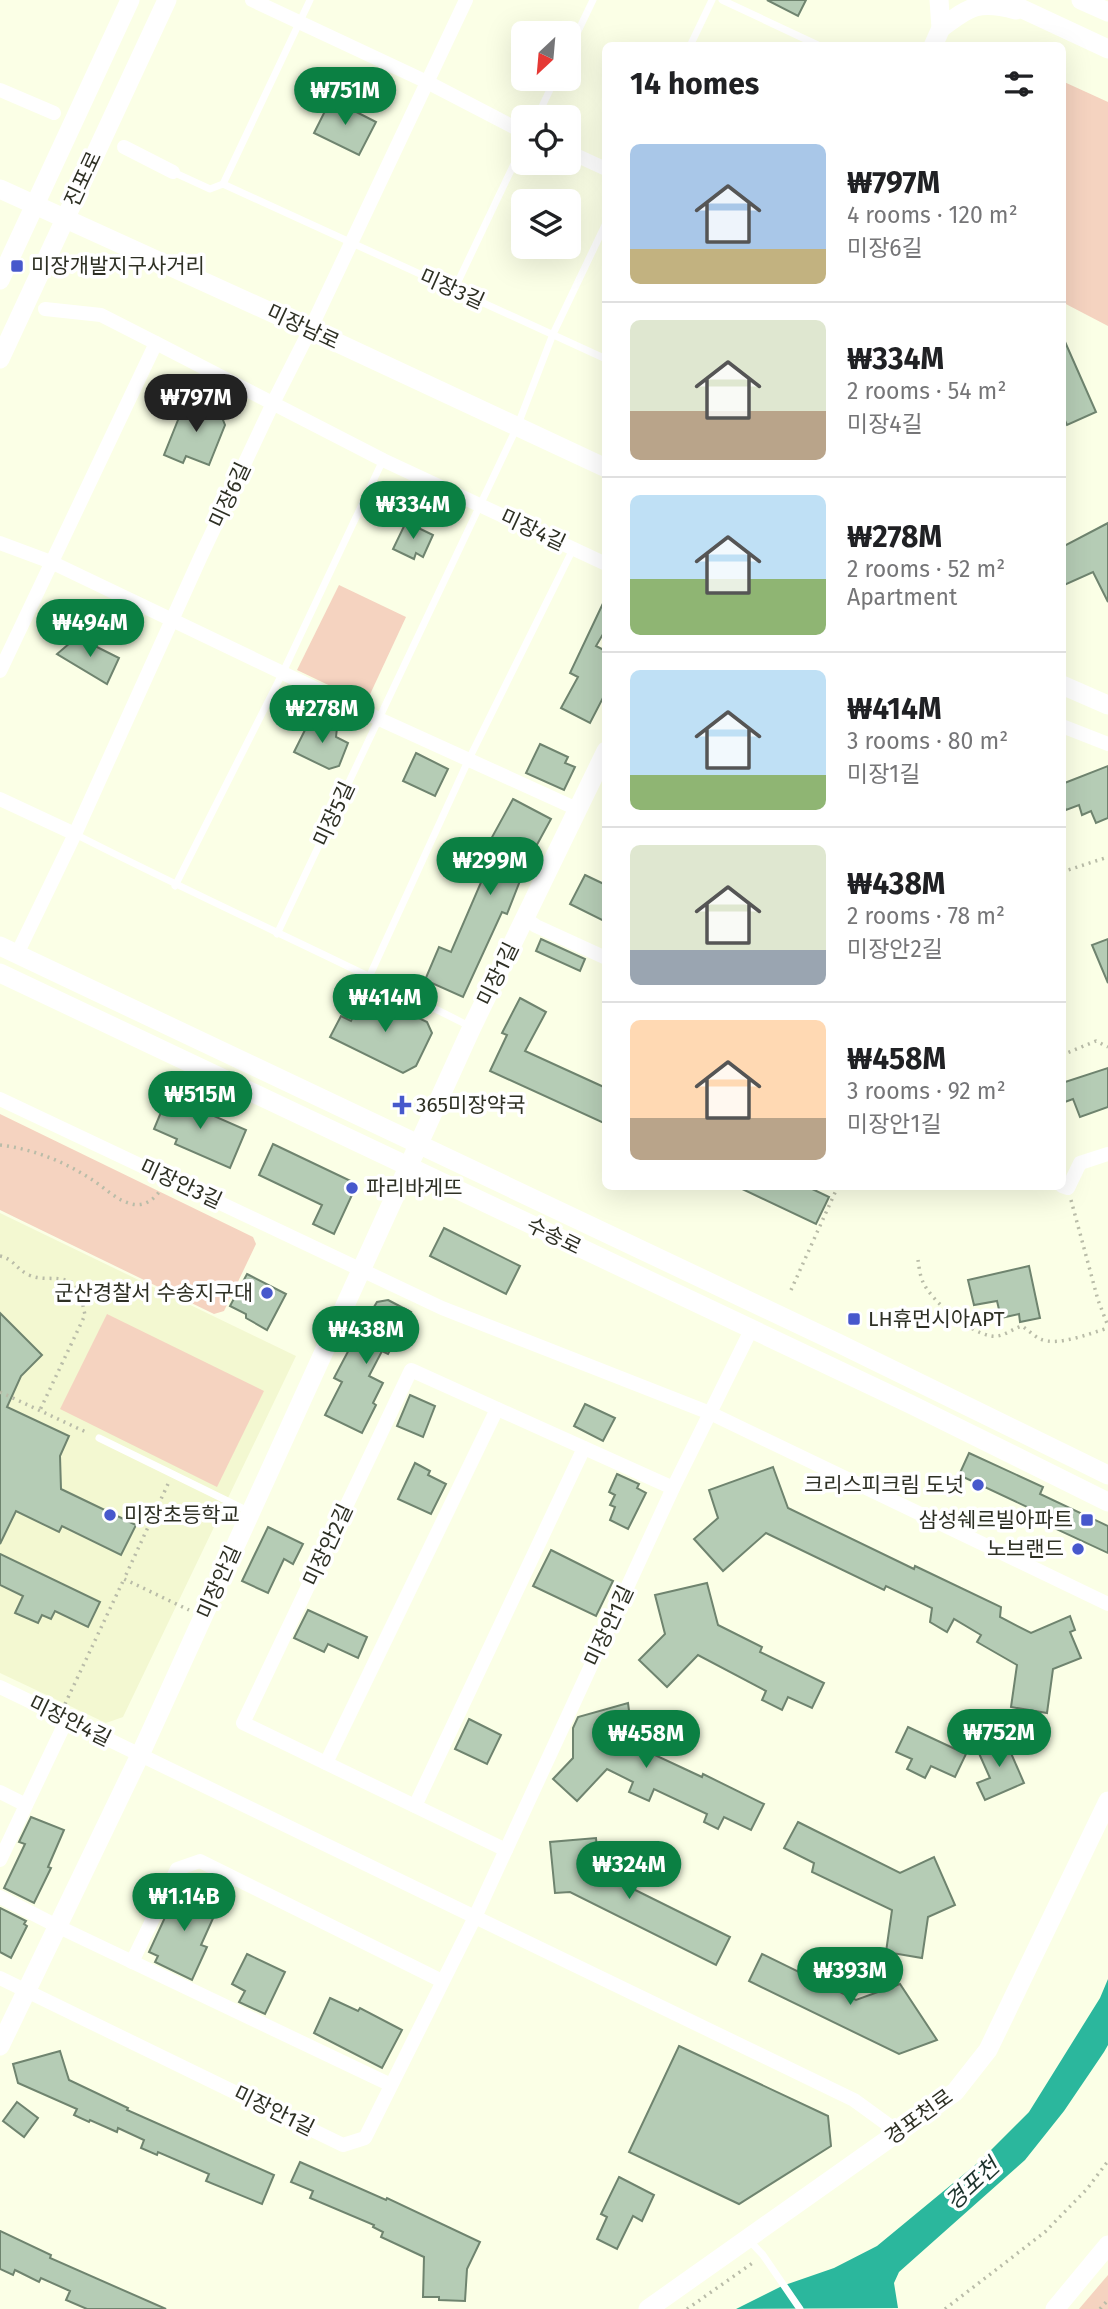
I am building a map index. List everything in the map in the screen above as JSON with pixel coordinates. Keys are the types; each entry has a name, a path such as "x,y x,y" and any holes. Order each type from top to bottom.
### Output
{"street":[{"name":"진포로","path":"0,280 130,0"},
{"name":"진포로","path":"0,359 167,0"},
{"path":"252,0 427,82 511,126"},
{"name":"미장6길","path":"8,950 75,834 273,403 466,0"},
{"path":"937,37 939,0"},
{"path":"1003,0 1108,49"},
{"path":"1080,0 1108,12"},
{"path":"937,37 962,13 983,3 1039,17"},
{"path":"0,90 54,113"},
{"path":"124,147 173,172"},
{"path":"581,158 602,167"},
{"name":"미장남로","path":"0,189 602,466"},
{"name":"미장4길","path":"45,309 101,315 383,460 602,562"},
{"path":"0,671 156,343"},
{"path":"0,543 51,562 468,761 577,809"},
{"path":"1066,687 1108,705"},
{"path":"1066,728 1108,744"},
{"name":"미장1길","path":"413,1157 472,1027 602,759"},
{"path":"0,799 75,834"},
{"path":"526,919 602,956"},
{"name":"수송로","path":"8,950 751,1330 910,1404 1108,1502"},
{"name":"수송로","path":"0,973 838,1343 1108,1475"},
{"name":"미장안3길","path":"0,1099 362,1269"},
{"path":"1066,1185 1080,1163 1108,1154"},
{"name":"미장안길","path":"0,2046 140,1755 413,1157"},
{"path":"362,1269 442,1308 710,1413 1108,1604"},
{"name":"미장안1길","path":"0,1978 343,2145 365,2138 474,1917 673,1488 751,1330"},
{"name":"미장안2길","path":"506,1850 243,1723 411,1370 673,1488"},
{"path":"326,1763 497,1409"},
{"path":"415,1806 584,1448"},
{"name":"미장안4길","path":"0,1687 140,1755"},
{"path":"0,1860 64,1717"},
{"path":"140,1755 854,2100 898,2133"},
{"path":"0,1792 26,1805"},
{"name":"경포천로","path":"648,2309 955,2092 988,2050 1108,1801"},
{"path":"132,1962 177,1869 200,1861 442,1980"},
{"path":"0,1897 391,2085"},
{"path":"1055,2309 1108,2245"}],"lane":[{"path":"223,184 310,0"},
{"path":"581,25 593,0"},
{"path":"692,42 712,0"},
{"path":"722,0 806,42"},
{"path":"454,290 511,170"},
{"name":"미장3길","path":"173,172 210,189 223,184 602,357"},
{"path":"553,334 602,231"},
{"name":"미장5길","path":"277,934 517,427 553,334"},
{"path":"175,886 283,672 383,460"},
{"path":"370,975 468,761 573,549"},
{"path":"75,834 175,886 370,975 472,1027"},
{"path":"99,1438 251,1512"},
{"path":"749,2240 763,2255 800,2309"}],"path":[{"path":"1066,871 1108,857"},
{"path":"1066,1053 1096,1041 1108,1047"},
{"path":"0,1145 34,1151 70,1166 131,1204 139,1205 151,1201 167,1177"},
{"path":"791,1290 836,1190"},
{"path":"918,1261 923,1283 936,1300 955,1318 991,1336 1004,1336 1012,1329 1022,1326 1039,1339 1048,1341 1073,1339 1108,1327 1066,1190"},
{"path":"0,1256 13,1260 29,1275 57,1277 75,1284 84,1304 85,1315 40,1410"},
{"path":"0,1392 99,1438"},
{"path":"64,1717 173,1474"},
{"path":"124,1580 204,1616"},
{"path":"944,2309 1045,2232 1087,2189 1108,2161"},
{"path":"687,2309 763,2255"},
{"path":"1100,2309 1108,2300"}],"shaded area":[{"path":"1066,83 1108,102 1108,326 1066,304"},
{"path":"339,585 406,617 366,703 297,670"},
{"path":"0,1114 253,1237 256,1244 224,1311 214,1314 0,1210"},
{"name":"미장초등학교","path":"0,1213 296,1356 123,1717 106,1723 0,1673"},
{"path":"107,1314 264,1391 217,1487 60,1409"},
{"path":"1108,2275 1108,2309 1079,2309"}],"water":[{"name":"경포천","path":"1108,1979 1108,2045 1104,2052 1064,2111 1025,2160 899,2272 894,2283 898,2308 736,2309 782,2286 834,2268 877,2246 980,2161 1029,2112 1100,1998"}],"building":[{"path":"767,0 806,0 798,16"},
{"path":"331,99 376,122 359,155 314,133"},
{"path":"1066,344 1096,412 1067,425 1066,423"},
{"path":"186,400 221,415 225,425 209,465 186,456 183,463 164,455"},
{"path":"406,522 433,535 423,557 416,553 414,559 393,549"},
{"path":"1108,523 1108,602 1093,572 1066,584 1066,545"},
{"path":"602,605 602,636 596,646 602,649 602,700 590,723 561,708 578,677 570,673"},
{"path":"77,637 119,658 107,684 57,654"},
{"path":"316,719 337,728 336,737 348,743 339,766 329,769 294,752 307,726"},
{"path":"540,744 568,757 565,763 575,767 564,790 526,773"},
{"path":"416,753 448,769 435,796 403,781"},
{"path":"1108,766 1108,818 1096,823 1091,811 1082,815 1079,805 1066,810 1066,782"},
{"path":"513,799 551,819 527,863 507,914 502,912 463,997 425,980 439,947 451,952 498,843 491,839"},
{"path":"585,875 602,883 602,920 570,904"},
{"path":"541,939 585,959 580,971 536,951"},
{"path":"1108,939 1108,983 1092,945"},
{"path":"365,992 427,1022 432,1033 416,1066 403,1073 330,1037 341,1016 351,1021"},
{"path":"520,998 546,1012 525,1051 602,1086 602,1122 490,1071 507,1035 502,1033"},
{"path":"1108,1068 1108,1107 1080,1117 1073,1099 1066,1102 1066,1082"},
{"path":"169,1093 208,1109 207,1113 246,1130 230,1168 175,1144 177,1139 154,1129"},
{"path":"273,1144 357,1184 334,1234 313,1224 322,1205 259,1175"},
{"path":"744,1190 814,1190 829,1197 816,1224"},
{"path":"444,1228 520,1266 506,1294 430,1256"},
{"path":"1029,1266 1040,1318 1020,1322 1019,1314 1001,1318 997,1301 974,1305 968,1280"},
{"path":"247,1274 286,1294 267,1330 230,1306"},
{"path":"388,1300 411,1312 388,1354 382,1351 369,1376 383,1383 362,1433 325,1415 342,1382 334,1378 353,1342 377,1302"},
{"path":"0,1313 42,1355 21,1376 7,1407 69,1436 60,1456 61,1489 136,1525 121,1555 62,1526 59,1532 16,1511 0,1544"},
{"path":"410,1395 435,1406 423,1437 397,1426"},
{"path":"585,1404 615,1418 603,1441 574,1426"},
{"path":"969,1453 1043,1487 1040,1494 1108,1526 1108,1553 1037,1520 1040,1513 959,1475"},
{"path":"415,1463 430,1471 428,1475 446,1484 431,1514 398,1499"},
{"path":"773,1467 788,1508 914,1569 915,1566 1001,1607 1000,1617 1031,1633 1070,1616 1075,1630 1070,1632 1081,1658 1053,1669 1047,1713 1011,1707 1017,1665 977,1642 981,1635 954,1619 947,1632 930,1622 932,1608 886,1586 884,1590 766,1533 723,1571 694,1539 718,1518 709,1490"},
{"path":"617,1474 639,1484 637,1488 646,1493 628,1529 610,1520 615,1507 610,1505 615,1495 609,1492"},
{"path":"268,1527 303,1544 293,1564 284,1559 268,1593 242,1581"},
{"path":"551,1550 613,1581 596,1616 533,1586"},
{"path":"0,1554 100,1602 88,1627 55,1611 51,1619 42,1615 38,1623 15,1613 23,1596 0,1585"},
{"path":"707,1583 718,1625 762,1647 760,1652 824,1683 812,1708 788,1697 782,1710 762,1700 766,1691 698,1655 667,1687 639,1660 665,1634 655,1595"},
{"path":"308,1610 367,1637 358,1658 328,1644 324,1652 294,1638"},
{"path":"628,1703 632,1733 644,1750 702,1777 703,1774 764,1804 751,1830 724,1817 718,1829 704,1822 707,1814 654,1789 649,1801 629,1792 633,1782 607,1769 577,1801 553,1779 573,1758 573,1728 578,1717"},
{"path":"469,1719 501,1735 487,1764 455,1749"},
{"path":"908,1727 966,1754 955,1777 931,1766 925,1778 907,1769 912,1759 896,1752"},
{"path":"1004,1737 1024,1783 985,1800 977,1783 990,1778 977,1749"},
{"path":"31,1817 64,1830 48,1867 51,1868 34,1903 4,1888 25,1844 19,1842"},
{"path":"798,1822 900,1873 934,1857 955,1905 928,1917 922,1958 886,1952 892,1910 812,1872 814,1863 784,1848"},
{"path":"596,1838 599,1872 730,1937 716,1965 570,1892 555,1893 550,1842"},
{"path":"179,1887 219,1905 201,1945 207,1947 192,1980 155,1962 158,1956 149,1952"},
{"path":"0,1908 26,1921 24,1924 27,1926 11,1958 0,1952"},
{"path":"247,1954 285,1972 265,2014 239,2002 245,1991 232,1984"},
{"path":"762,1954 856,2000 900,1984 937,2040 899,2054 749,1981"},
{"path":"330,1998 358,2011 360,2008 402,2030 382,2068 314,2033"},
{"path":"679,2046 828,2116 831,2146 739,2204 629,2152"},
{"path":"60,2051 69,2080 128,2108 127,2110 274,2175 262,2204 206,2181 209,2174 158,2152 157,2155 141,2148 144,2140 118,2128 117,2132 90,2120 89,2122 74,2115 77,2109 18,2083 13,2064"},
{"path":"17,2102 38,2118 24,2137 3,2121"},
{"path":"300,2162 386,2200 387,2198 480,2242 467,2269 465,2301 423,2297 424,2257 381,2237 383,2232 373,2227 374,2225 310,2198 313,2191 291,2182"},
{"path":"619,2177 654,2195 642,2221 633,2216 617,2249 597,2239 607,2217 601,2214"},
{"path":"0,2231 51,2255 50,2258 166,2309 87,2309 66,2300 70,2291 41,2278 39,2282 15,2270 13,2275 0,2269"}],"place":[{"name":"미장개발지구사거리","path":"17,266"},
{"name":"365미장약국","path":"402,1105"},
{"name":"파리바게뜨","path":"352,1188"},
{"name":"군산경찰서 수송지구대","path":"267,1293"},
{"name":"LH휴먼시아APT","path":"854,1319"},
{"name":"크리스피크림 도넛","path":"978,1485"},
{"name":"미장초등학교","path":"110,1515"},
{"name":"삼성쉐르빌아파트","path":"1087,1520"},
{"name":"노브랜드","path":"1078,1549"}]}
